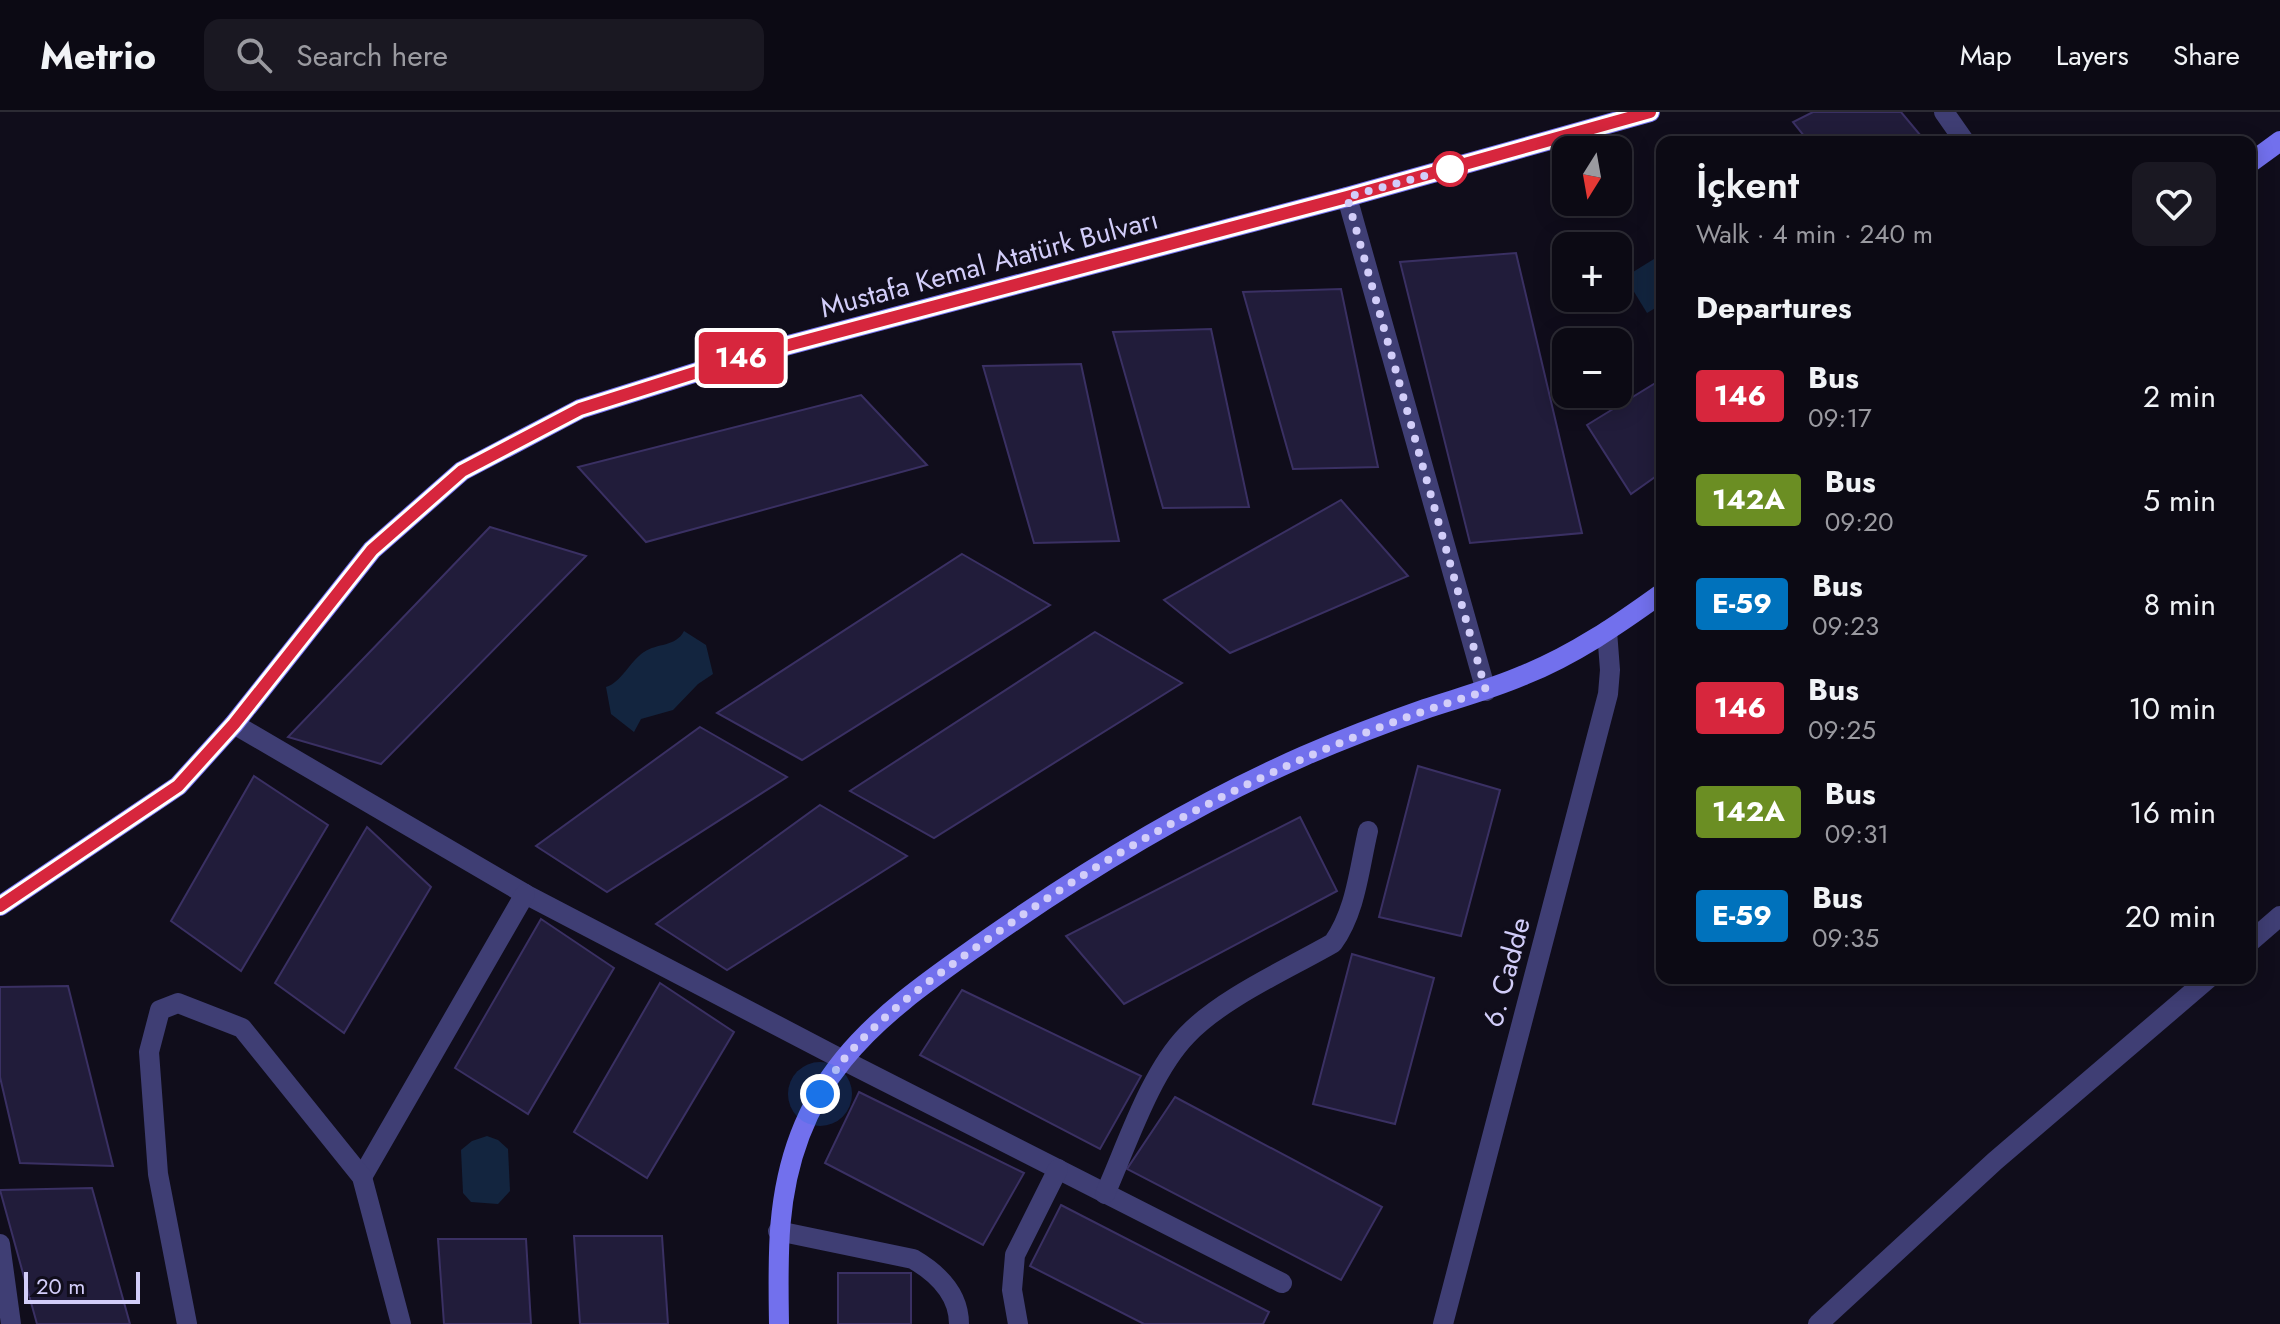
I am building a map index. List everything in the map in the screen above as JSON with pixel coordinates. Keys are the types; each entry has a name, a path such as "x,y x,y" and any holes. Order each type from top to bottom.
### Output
{"street":[{"name":"Mustafa Kemal Atatürk Bulvarı","path":"0,906 178,786 234,724 372,550 462,471 580,409 751,355 1347,197 1650,112"},
{"path":"1944,112 1961,136"},
{"path":"2256,159 2280,141"},
{"path":"1347,197 1486,691"},
{"path":"779,1324 778,1231 786,1180 800,1134 820,1094 843,1060 894,1009 1029,910 1140,841 1220,797 1305,756 1425,709 1486,691 1527,674 1607,631 1656,597"},
{"name":"6. Cadde","path":"1443,1324 1608,694 1607,631"},
{"path":"234,724 525,894 1282,1283"},
{"path":"1105,1194 1158,1075 1187,1035 1219,1008 1333,943 1342,931 1352,905 1368,831"},
{"path":"362,1177 525,894"},
{"path":"2256,937 2280,916"},
{"path":"1818,1324 1995,1161 2202,984"},
{"path":"187,1324 158,1174 149,1052 160,1010 178,1003 242,1028 362,1177 401,1324"},
{"path":"1018,1324 1012,1290 1015,1255 1058,1169"},
{"path":"778,1231 913,1259 948,1288 959,1314 959,1324"},
{"path":"0,1244 11,1324"}],"water":[{"path":"1656,258 1656,308 1647,313 1632,288 1632,273"},
{"path":"684,631 706,645 713,674 698,684 673,710 641,719 634,732 611,714 606,687 644,652 676,640"},
{"path":"487,1136 508,1149 510,1191 498,1204 471,1202 463,1193 461,1150 472,1141"}],"building":[{"path":"1813,112 1901,112 1921,136 1804,136 1793,122"},
{"path":"1516,253 1582,533 1470,543 1400,262"},
{"path":"1341,289 1378,467 1293,469 1243,292"},
{"path":"1211,329 1249,507 1163,508 1113,332"},
{"path":"1081,364 1119,541 1034,543 983,366"},
{"path":"1656,383 1656,476 1631,494 1587,425 1615,408 1632,408 1632,397"},
{"path":"861,395 927,465 646,542 578,467"},
{"path":"1341,500 1408,576 1230,653 1164,600"},
{"path":"490,527 586,556 381,764 288,737"},
{"path":"962,554 1050,605 802,760 717,713"},
{"path":"1095,632 1182,683 934,838 850,791"},
{"path":"700,727 787,777 607,892 536,846"},
{"path":"1418,766 1500,790 1461,936 1379,917"},
{"path":"254,776 328,825 241,971 171,921"},
{"path":"820,805 907,856 727,970 656,924"},
{"path":"1300,817 1337,891 1124,1004 1066,936"},
{"path":"367,827 431,887 344,1033 275,983"},
{"path":"541,919 614,968 528,1114 455,1068"},
{"path":"1352,954 1434,978 1395,1124 1313,1104"},
{"path":"660,983 734,1032 647,1178 574,1132"},
{"path":"68,986 113,1166 20,1163 0,1077 0,987"},
{"path":"962,990 1141,1076 1100,1149 920,1055"},
{"path":"859,1092 1024,1173 983,1245 825,1163"},
{"path":"1175,1097 1382,1207 1341,1280 1127,1169"},
{"path":"92,1188 130,1324 37,1324 0,1190"},
{"path":"1061,1205 1269,1312 1263,1324 1144,1324 1030,1266"},
{"path":"574,1236 662,1236 668,1324 580,1324"},
{"path":"438,1239 526,1239 531,1324 444,1324"},
{"path":"838,1273 911,1273 911,1324 838,1324"}],"bus line":[{"name":"146","path":"0,906 178,786 234,724 372,550 462,471 580,409 751,355 1347,197 1650,112"}],"route":[{"path":"820,1094 843,1060 894,1009 1029,910 1140,841 1220,797 1305,756 1425,709 1486,691 1347,197 1450,169"}]}
